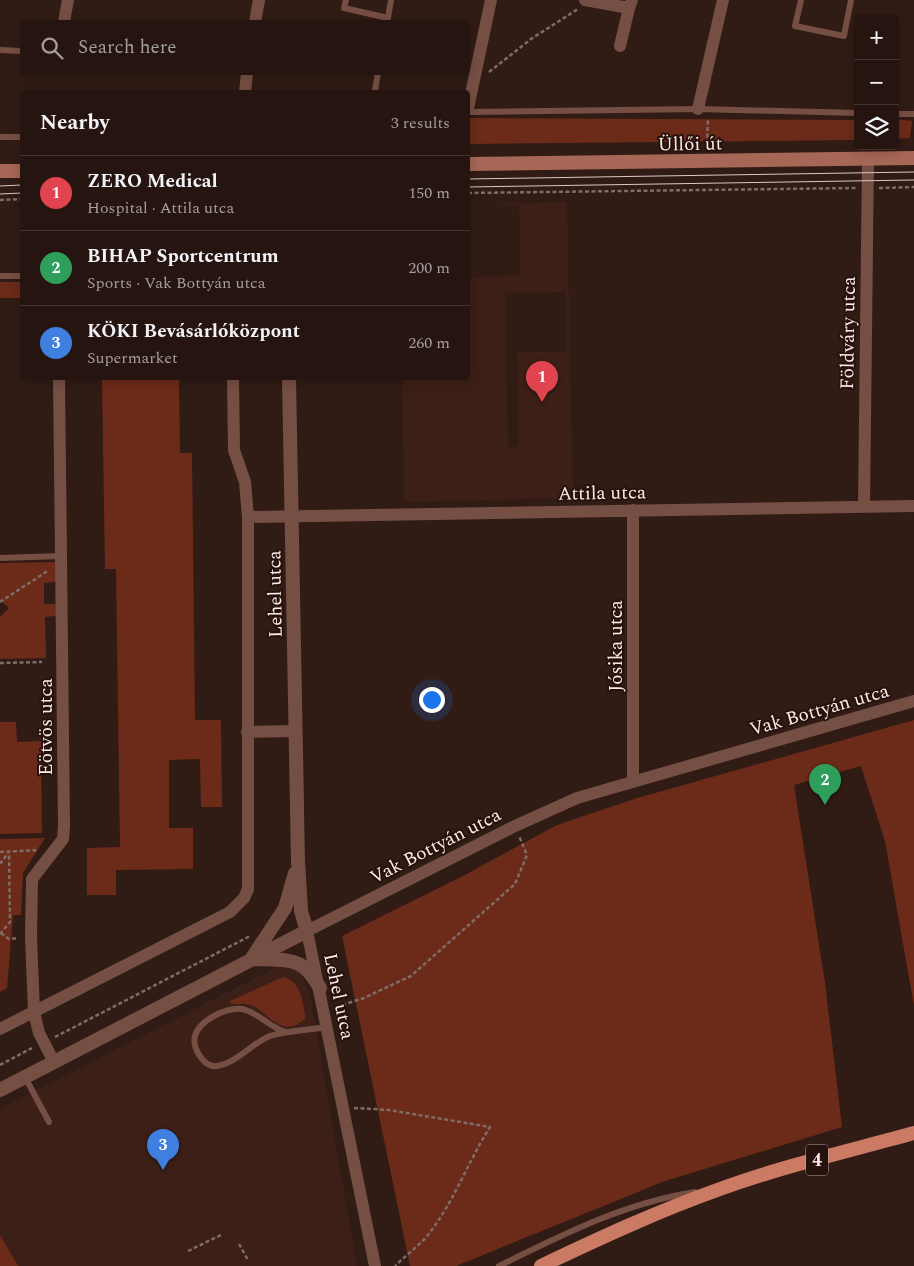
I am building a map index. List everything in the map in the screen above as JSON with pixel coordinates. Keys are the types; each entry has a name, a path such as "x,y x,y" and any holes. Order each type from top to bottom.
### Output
{"main road":[{"name":"Üllői út","path":"470,164 914,158"},
{"path":"0,171 20,171"},
{"name":"4","path":"541,1266 631,1224 721,1188 778,1170 914,1133"}],"street":[{"path":"64,20 68,0"},
{"path":"255,20 259,0"},
{"path":"470,97 491,0"},
{"path":"703,109 723,0"},
{"path":"588,1 630,4 620,46"},
{"path":"245,90 247,75"},
{"name":"Földváry utca","path":"864,507 868,159"},
{"name":"Eötvös utca","path":"54,1062 44,1042 34,1012 31,937 32,879 49,854 63,839 64,826 59,380"},
{"name":"Lehel utca","path":"34,1012 230,912 244,898 248,889 248,517 245,482 234,450 234,380"},
{"name":"Lehel utca","path":"289,380 298,861 301,911 320,988 375,1266"},
{"name":"Attila utca","path":"291,515 914,506"},
{"name":"Jósika utca","path":"634,510 634,781"},
{"path":"248,517 291,515"},
{"name":"Vak Bottyán utca","path":"0,1090 307,931 515,826 577,798 914,701"},
{"path":"248,732 296,731"},
{"path":"252,959 285,908 298,861"},
{"path":"252,959 292,961 306,969 320,988"},
{"path":"0,1029 34,1012"}],"lane":[{"path":"346,0 344,8 387,20 391,0"},
{"path":"801,0 795,26 844,36 851,0"},
{"path":"0,50 20,51"},
{"path":"374,90 377,75"},
{"name":"Üllői út","path":"470,112 703,109 854,113"},
{"path":"899,114 914,114"},
{"path":"0,137 20,137"},
{"path":"0,276 20,276"},
{"path":"0,558 61,556"},
{"path":"286,1032 274,1029 261,1018 243,1009 224,1011 201,1026 195,1036 196,1050 205,1063 216,1066 232,1060 269,1036 328,1027"},
{"path":"25,1077 49,1122"},
{"path":"499,1266 582,1226 616,1213 675,1196 721,1188"}],"path":[{"path":"472,86 531,39 588,1"},
{"path":"703,109 707,144"},
{"path":"470,193 914,187"},
{"path":"0,200 20,199"},
{"path":"0,602 56,565 61,556"},
{"path":"0,663 42,662"},
{"path":"324,1010 364,998 411,976 515,884 527,855 515,826"},
{"path":"0,852 42,850 49,854"},
{"path":"0,864 9,852"},
{"path":"9,852 10,922 0,933 9,939 31,937"},
{"path":"0,1065 252,934"},
{"path":"343,1107 389,1110 490,1127 454,1194 432,1230 416,1248 395,1266"},
{"path":"188,1251 221,1236"},
{"path":"240,1244 248,1260"}],"shaded area":[{"path":"470,118 854,120 854,140 470,144"},
{"path":"899,119 912,121 910,138 899,139"},
{"path":"567,202 573,498 404,502 402,380 470,380 470,277 520,276 519,205 470,205","holes":["566,292 567,351 517,352 519,447 508,447 505,293"]},
{"path":"0,282 20,282 20,298 0,298"},
{"path":"102,380 179,380 180,453 192,453 195,720 221,720 222,807 201,807 200,759 169,760 169,828 193,828 193,869 116,870 116,895 87,895 87,848 120,847 116,569 105,569"},
{"path":"58,562 58,579 54,582 44,583 44,604 56,604 56,616 45,617 46,658 0,659 0,617 9,608 0,600 0,563"},
{"path":"914,720 914,1006 885,841 861,766 794,785 825,983 842,1127 665,1181 456,1266 410,1266 342,936 463,876 557,825 634,799"},
{"path":"0,722 16,722 17,742 41,741 42,833 0,834"},
{"path":"45,838 23,873 21,915 13,915 7,988 0,992 0,839"},
{"path":"294,958 310,994 357,1266 0,1266 0,1109"},
{"path":"283,977 294,983 302,999 306,1018 298,1024 290,1027 283,1026 251,1005 231,1004 230,1001"},
{"path":"0,1235 18,1266 0,1266"}],"tram line":[{"path":"470,179 914,172"},
{"path":"470,187 914,180"},
{"path":"0,186 20,185"},
{"path":"0,194 20,193"}],"place":[{"name":"ZERO Medical","path":"542,402"},
{"name":"BIHAP Sportcentrum","path":"825,805"},
{"name":"KÖKI Bevásárlóközpont","path":"163,1170"}]}
